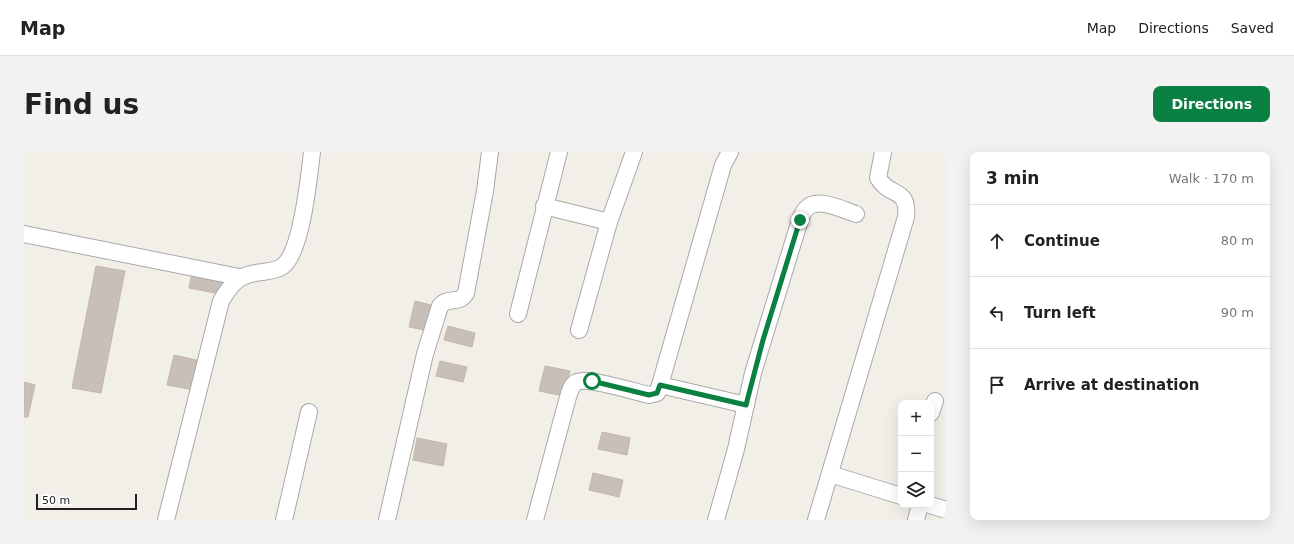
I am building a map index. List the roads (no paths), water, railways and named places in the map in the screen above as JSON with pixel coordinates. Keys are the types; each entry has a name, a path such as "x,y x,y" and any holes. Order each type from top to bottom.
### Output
{"street":[{"path":"166,520 221,301 229,287 239,277 252,273 271,271 283,266 292,256 298,238 312,152"},
{"path":"387,520 425,354 440,306 443,302 449,300 459,300 463,298 466,293 485,191 490,152"},
{"path":"518,314 544,206 559,152"},
{"path":"579,330 608,222 634,152"},
{"path":"535,520 571,387 578,381 592,381 649,395 657,393 723,165 730,152"},
{"path":"816,520 906,217 907,206 904,197 882,184 878,178 883,152"},
{"path":"716,520 736,449 746,405 792,244 805,209 812,204 824,204 856,214"},
{"path":"544,206 608,222"},
{"path":"24,234 239,277"},
{"path":"660,385 746,405"},
{"path":"284,520 309,412"},
{"path":"830,474 898,495"},
{"path":"934,506 946,510"},
{"path":"916,520 919,508"}]}
